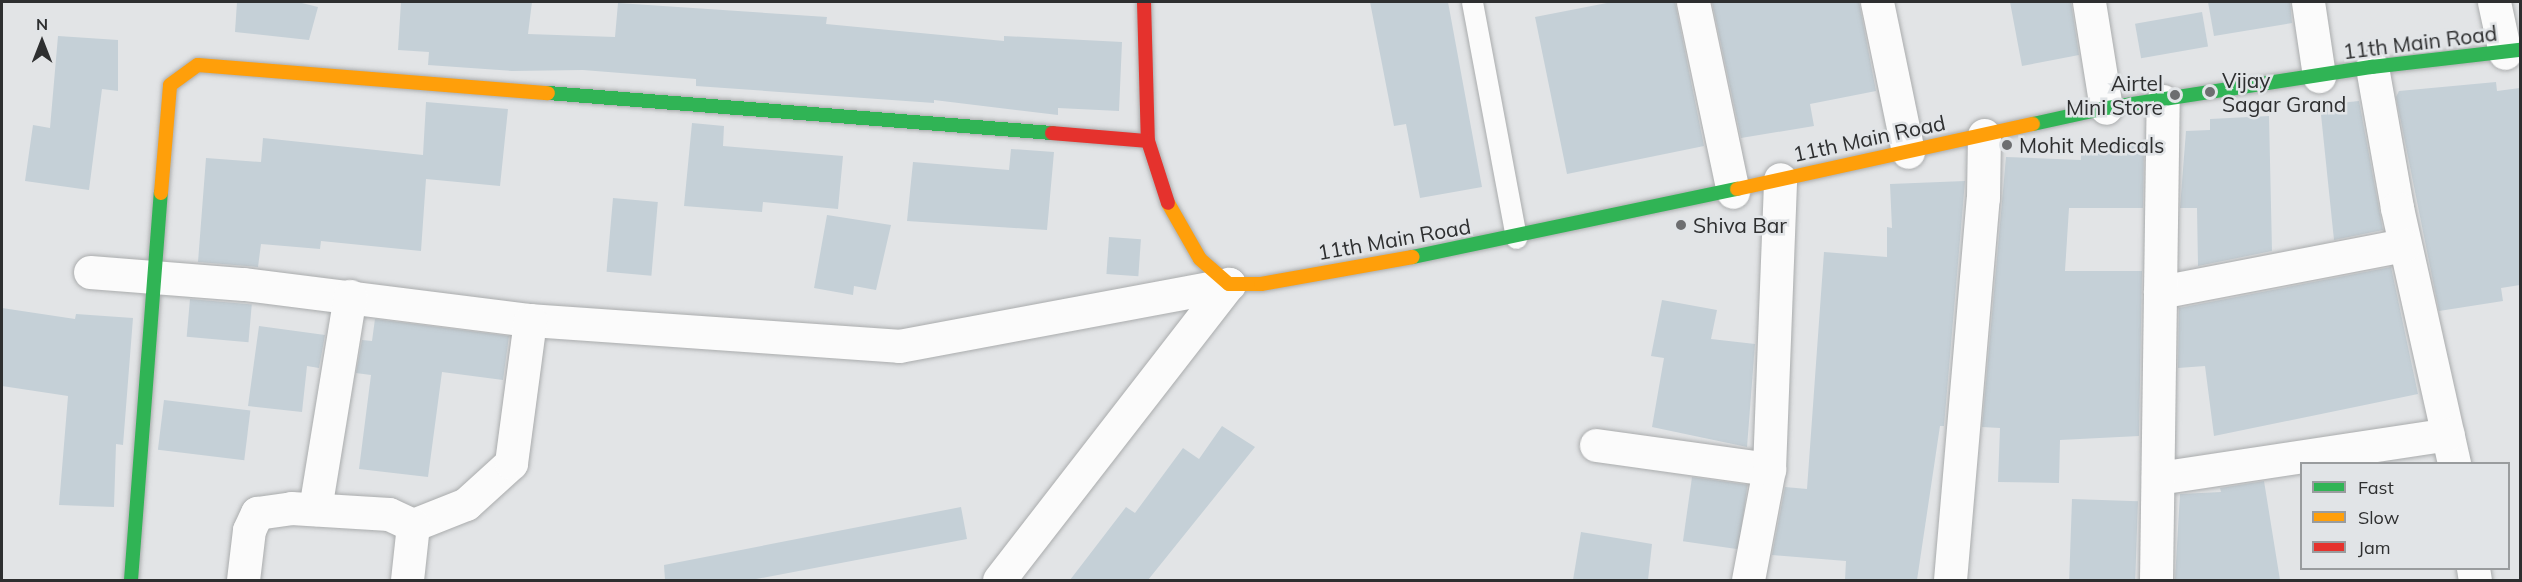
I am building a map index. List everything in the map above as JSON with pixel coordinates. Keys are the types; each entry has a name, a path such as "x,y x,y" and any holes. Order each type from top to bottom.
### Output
{"street":[{"path":"1144,2 1148,141 1170,208 1200,259 1229,284"},
{"path":"1693,2 1733,192"},
{"path":"1877,2 1908,152"},
{"path":"2089,2 2106,108"},
{"path":"2308,2 2319,76"},
{"path":"2494,2 2513,52"},
{"name":"11th Main Road","path":"1229,284 1261,284 1516,238 2106,108 2372,67 2513,52"},
{"path":"131,580 170,85 198,65 1148,141"},
{"path":"2320,462 2451,449 2405,245 2372,67"},
{"path":"2156,580 2163,101"},
{"path":"1950,580 1983,198 1984,135"},
{"path":"1748,580 1769,469 1780,179"},
{"path":"2160,292 2405,245"},
{"path":"90,272 154,275 350,296 530,320 899,346 1229,284"},
{"path":"999,580 1229,284"},
{"path":"315,509 350,296"},
{"path":"243,580 249,530 257,513 315,509 389,514 413,525 466,504 512,464 530,320"},
{"path":"1596,445 1769,469"},
{"path":"2158,478 2300,464"},
{"path":"407,580 413,525"}],"lane":[{"path":"1472,2 1516,238"}],"building":[{"path":"237,2 298,2 318,7 309,40 235,32"},
{"path":"401,2 532,2 528,34 615,37 618,3 827,17 826,24 1004,41 1004,36 1122,42 1119,111 1058,108 1058,115 934,100 934,103 696,86 696,79 583,70 512,71 428,65 429,52 398,50"},
{"path":"1370,2 1448,2 1482,187 1420,198 1406,124 1394,126"},
{"path":"1612,2 1675,2 1704,146 1567,174 1535,17"},
{"path":"1712,2 1859,2 1876,91 1810,104 1814,126 1741,138"},
{"path":"2010,2 2071,2 2079,55 2022,66"},
{"path":"2208,2 2290,2 2292,23 2214,36"},
{"path":"2202,12 2208,46 2141,58 2135,24"},
{"path":"58,36 118,40 118,91 102,89 89,190 25,181 33,125 50,128"},
{"path":"2496,82 2497,91 2520,88 2520,285 2501,288 2503,301 2439,311 2396,97 2399,91"},
{"path":"2359,101 2383,230 2334,240 2320,105"},
{"path":"426,102 508,109 500,186 426,179 421,251 321,241 320,249 261,244 258,267 198,262 206,158 261,162 263,138 423,155"},
{"path":"2269,116 2272,251 2198,266 2197,208 2180,208 2186,131 2210,130 2210,119"},
{"path":"692,123 724,126 723,146 843,156 838,209 763,202 762,212 684,206"},
{"path":"2081,144 2144,144 2143,208 2069,208 2065,271 2142,271 2139,436 2060,440 2059,483 1998,482 2000,428 1982,427 2006,157 2081,160"},
{"path":"1011,149 1054,152 1047,230 907,221 913,162 1009,170"},
{"path":"1965,181 1944,426 1940,426 1917,580 1845,580 1846,561 1772,555 1785,487 1807,489 1824,252 1887,257 1887,227 1892,228 1890,184"},
{"path":"613,198 658,202 651,276 607,272"},
{"path":"827,215 891,225 876,290 854,286 853,295 814,288"},
{"path":"1109,237 1141,239 1138,276 1106,274"},
{"path":"2391,267 2418,394 2214,436 2205,366 2178,368 2179,308"},
{"path":"190,299 252,304 248,342 187,337"},
{"path":"1662,300 1717,310 1711,339 1755,344 1747,447 1652,427 1664,358 1651,356"},
{"path":"2,308 75,319 76,314 133,318 123,445 116,444 114,507 59,505 68,396 2,386"},
{"path":"375,319 509,336 503,380 442,372 428,477 359,469 371,375 356,373 362,340 372,341"},
{"path":"259,326 325,335 319,368 307,366 302,412 248,406"},
{"path":"164,400 250,411 244,460 158,450"},
{"path":"1222,426 1255,447 1148,580 1070,580 1126,507 1135,513 1183,448 1199,459"},
{"path":"1692,477 1747,485 1738,549 1683,541"},
{"path":"2264,481 2280,580 2175,580 2180,494 2221,492 2220,488"},
{"path":"2072,499 2138,501 2135,580 2069,580"},
{"path":"961,507 967,539 751,580 665,580 664,565"},
{"path":"1581,532 1652,544 1648,580 1573,580"}],"traffic: fast":[{"path":"2033,124 2106,108 2372,67 2520,50"},
{"path":"548,93 1052,133"},
{"path":"1413,257 1737,189"},
{"path":"131,580 161,193"}],"traffic: slow":[{"path":"161,193 170,85 198,65 548,93"},
{"path":"1737,189 2033,124"},
{"path":"1168,203 1200,259 1229,284 1261,284 1413,257"}],"traffic: jam":[{"path":"1144,2 1148,141 1168,203"},
{"path":"1052,133 1148,141"}],"place":[{"name":"Vijay Sagar Grand","path":"2210,92"},
{"name":"Airtel Mini Store","path":"2175,95"},
{"name":"Mohit Medicals","path":"2007,145"},
{"name":"Shiva Bar","path":"1681,225"}]}
